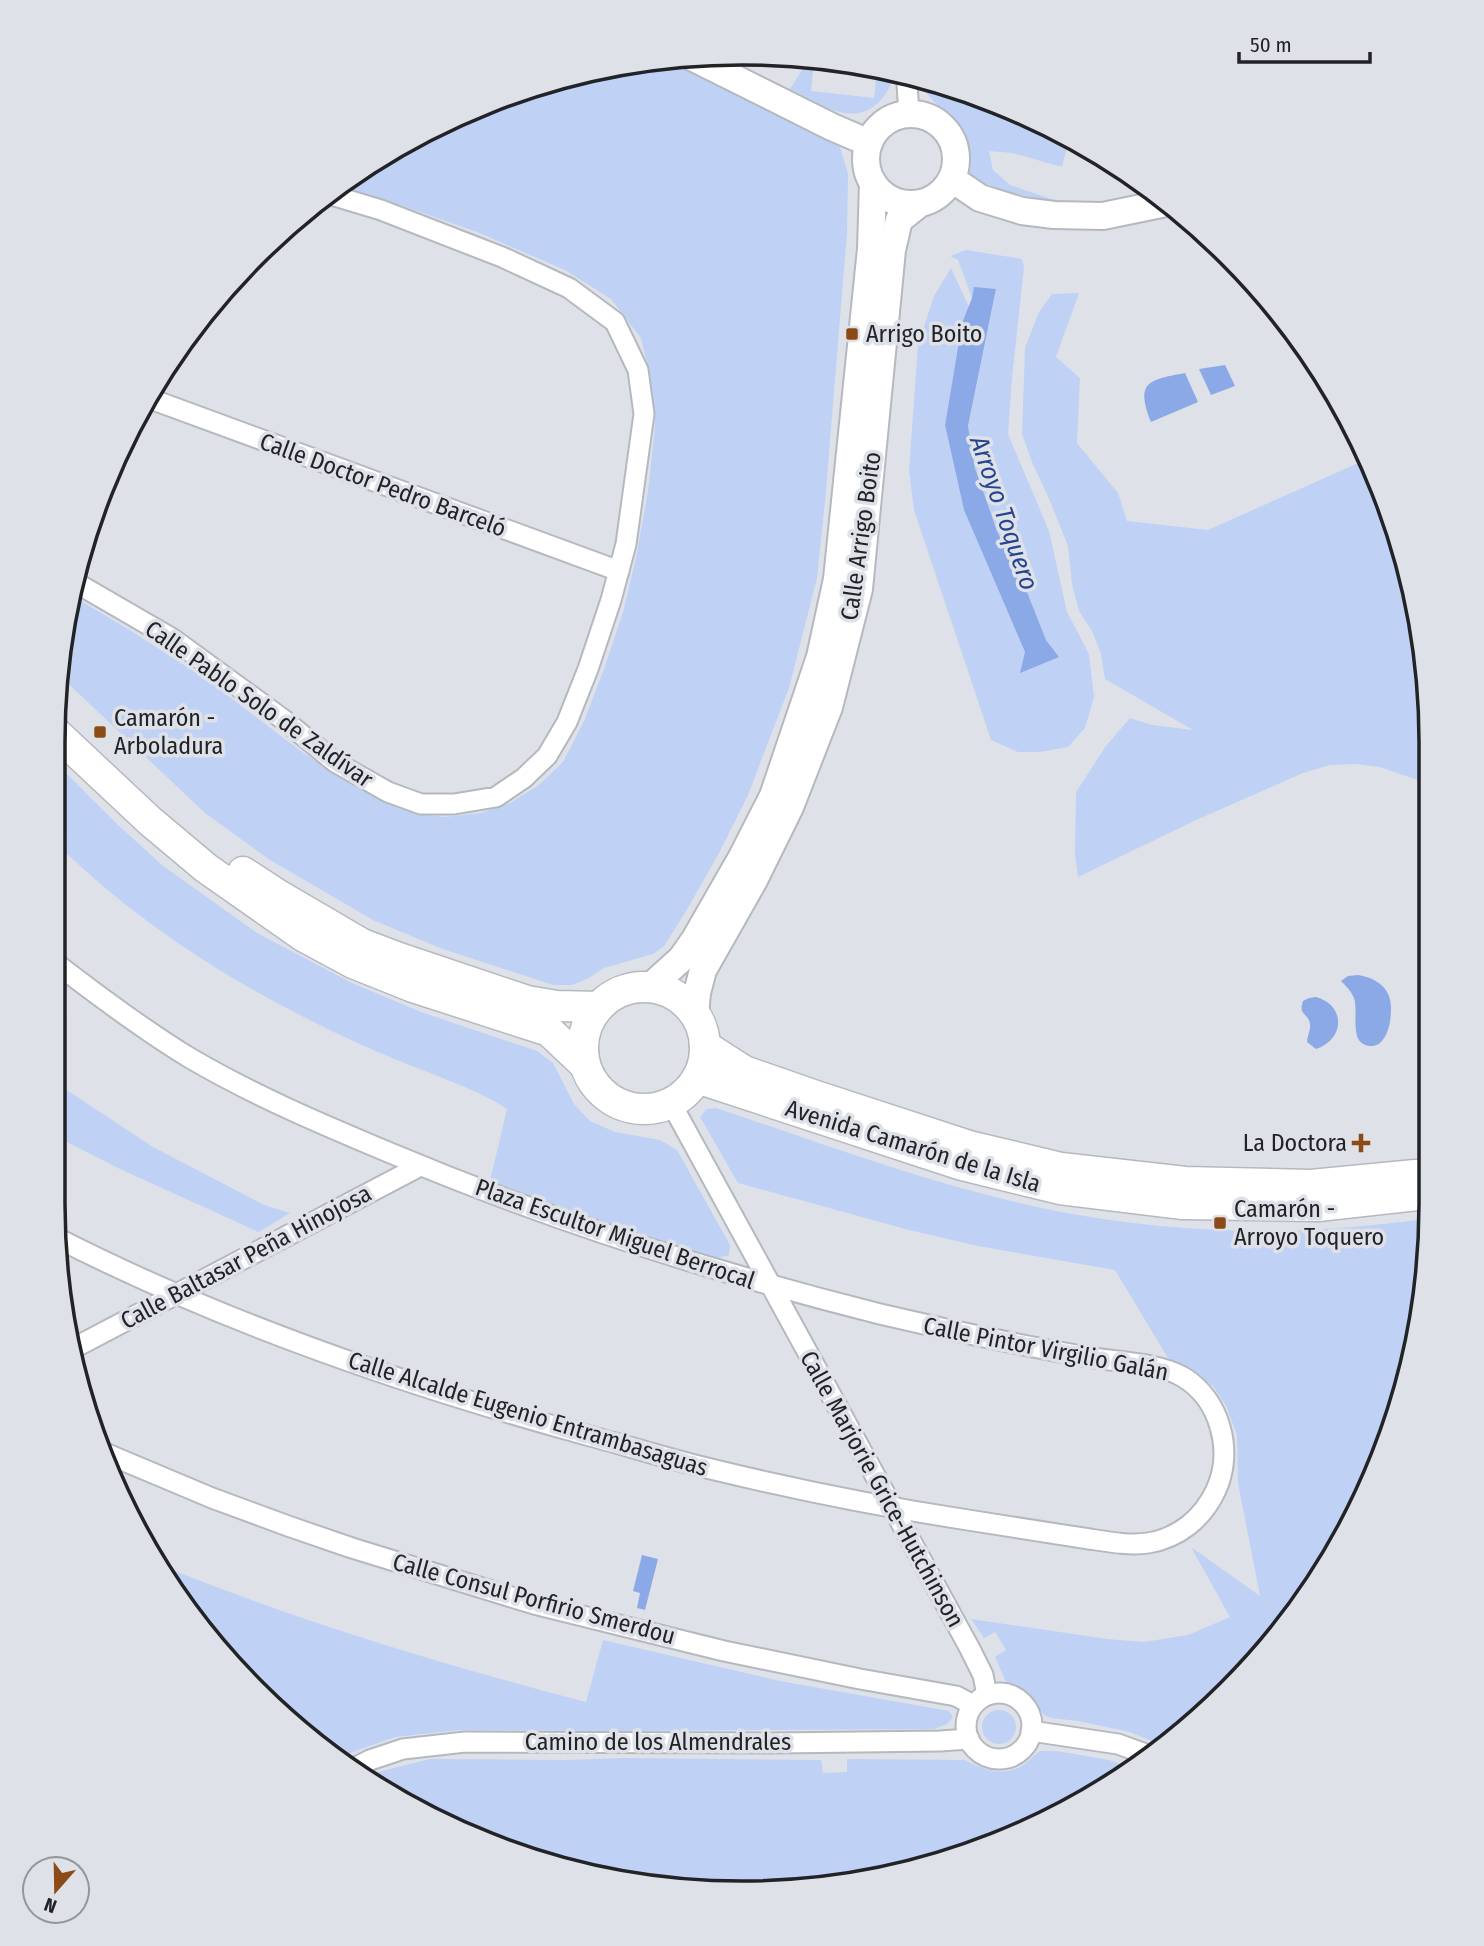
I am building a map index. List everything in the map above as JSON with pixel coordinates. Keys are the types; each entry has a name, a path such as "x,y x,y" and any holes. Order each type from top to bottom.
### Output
{"main road":[{"path":"709,66 869,143"},
{"path":"909,114 924,116 938,123 949,134 955,148 956,164 952,179 939,195 919,204 900,203 882,194 867,170 869,143 878,128 892,118 909,114"},
{"path":"952,179 980,198 1022,211 1102,216 1154,205"},
{"name":"Calle Arrigo Boito","path":"650,987 681,959 695,939 748,845 773,796 820,657 837,579 871,249 873,183"},
{"name":"Calle Arrigo Boito","path":"695,1015 703,970 754,880 790,807 830,707 859,589 892,250 899,220 919,204"},
{"path":"66,719 160,806 218,855 280,896 362,944 527,1001 557,1006 598,1007"},
{"path":"65,742 150,821 206,868 303,936 353,963 412,987 548,1031 584,1065 594,1084 609,1099 629,1108 650,1109 671,1103 686,1093 704,1063 703,1030 687,1004 676,996 650,987 631,988 613,995 598,1007 587,1025 582,1044 584,1065"},
{"name":"Avenida Camarón de la Isla","path":"705,1046 744,1071 969,1146 1061,1168 1185,1182 1311,1185 1419,1175"},
{"name":"Avenida Camarón de la Isla","path":"697,1078 962,1165 1060,1189 1184,1204 1280,1206 1318,1206 1419,1195"}],"street":[{"path":"907,86 909,114"},
{"name":"Calle Pablo Solo de Zaldívar","path":"83,587 173,639 284,720 335,762 388,792 421,804 454,804 496,797 524,778 547,756 567,722 599,634 626,544 644,414 638,370 615,322 569,288 502,257 381,210 340,198"},
{"name":"Calle Doctor Pedro Barceló","path":"156,401 619,571"},
{"path":"65,970 136,1023 237,1084 420,1166"},
{"name":"Plaza Escultor Miguel Berrocal","path":"671,1103 772,1286"},
{"name":"Plaza Escultor Miguel Berrocal","path":"420,1166 572,1222 772,1286"},
{"name":"Calle Baltasar Peña Hinojosa","path":"80,1345 420,1166"},
{"name":"Calle Alcalde Eugenio Entrambasaguas","path":"66,1242 175,1294 344,1361 453,1397 715,1470 893,1507"},
{"name":"Calle Pintor Virgilio Galán","path":"772,1286 1009,1343 1169,1370 1200,1390 1217,1416 1223,1443 1224,1471 1214,1496 1199,1518 1181,1531 1147,1543 1098,1540 893,1507"},
{"name":"Calle Marjorie Grice-Hutchinson","path":"772,1286 969,1647 983,1675 980,1700"},
{"name":"Calle Consul Porfirio Smerdou","path":"114,1457 212,1498 301,1530 534,1604 724,1651 980,1700"},
{"path":"998,1692 1019,1699 1031,1718 1031,1731 1024,1748 1017,1754 999,1759 981,1753 969,1739 967,1721 980,1700 998,1692"},
{"path":"1031,1731 1118,1744 1139,1752"},
{"name":"Camino de los Almendrales","path":"362,1764 403,1749 465,1742 776,1743 969,1739"}],"shaded area":[{"path":"682,68 840,147 848,174 847,233 817,578 789,688 748,795 719,853 664,946 653,954 604,968 572,985 553,985 440,948 373,920 270,860 205,813 68,683 80,601 210,682 302,752 355,786 413,813 444,817 481,813 510,803 539,785 563,762 584,721 604,669 623,612 636,558 648,491 655,427 650,375 641,338 611,299 565,270 477,232 351,190 403,155 483,116 567,88 610,78"},
{"path":"803,68 813,69 811,91 874,98 876,79 892,82 876,104 860,113 851,114 828,108 790,89"},
{"path":"924,90 1001,116 1067,148 1062,167 1012,153 989,151 993,170 1010,185 1060,202 1014,193 970,176 964,135"},
{"path":"966,250 1022,259 1024,267 1008,434 1049,531 1067,612 1089,654 1094,697 1085,728 1068,747 1040,752 1018,752 991,740 914,510 909,471 918,345 934,296 951,268 969,307 962,323 945,425 964,510 1025,652 1059,657 1046,640 1025,587 997,531 975,468 968,427 996,290 972,298 958,260 950,256"},
{"path":"1079,293 1056,357 1080,378 1077,443 1118,493 1127,521 1208,530 1359,463 1383,524 1406,610 1418,698 1419,781 1380,767 1330,765 1303,773 1194,821 1078,877 1075,855 1076,792 1106,746 1130,718 1152,725 1193,730 1105,679 1101,654 1092,631 1079,611 1072,584 1068,546 1022,434 1025,348 1039,312 1052,294"},
{"path":"65,772 162,865 257,933 352,983 421,1012 537,1051 553,1063 574,1104 590,1121 615,1132 660,1140 677,1150 730,1245 729,1255 718,1258 490,1181 507,1109 479,1093 370,1049 278,1004 160,930 65,851"},
{"path":"65,1089 153,1147 264,1205 290,1213 259,1232 65,1141"},
{"path":"716,1108 927,1178 1013,1201 1095,1218 1174,1227 1254,1231 1334,1228 1419,1219 1413,1292 1396,1379 1368,1463 1349,1504 1329,1543 1305,1580 1251,1651 1189,1713 1153,1742 1130,1732 1044,1715 1029,1695 1006,1682 995,1657 1006,1650 995,1632 984,1638 971,1619 1144,1642 1188,1635 1230,1617 1191,1547 1260,1596 1238,1483 1237,1435 1226,1406 1213,1386 1190,1369 1168,1358 1115,1270 978,1246 738,1183 700,1117 707,1109"},
{"path":"172,1570 369,1640 586,1702 603,1640 780,1681 949,1711 953,1717 947,1724 934,1729 460,1730 395,1737 350,1753 295,1713 263,1683 233,1651"},
{"path":"999,1710 1011,1715 1016,1727 1011,1739 999,1744 987,1739 982,1727 987,1715"},
{"path":"1040,1751 1057,1751 1122,1764 1081,1791 1042,1811 960,1845 874,1868 786,1880 742,1881 654,1875 567,1858 483,1830 403,1791 375,1773 430,1759 821,1760 823,1773 847,1772 847,1759 965,1760 984,1769 997,1771 1021,1767"}],"water":[{"path":"974,287 996,289 968,426 975,468 997,531 1025,587 1046,640 1059,657 1020,673 1025,652 964,510 945,425 962,323"},
{"path":"1225,365 1235,386 1211,395 1199,369"},
{"path":"1185,373 1198,402 1151,422 1144,398 1148,385 1162,378"},
{"path":"1358,975 1376,981 1389,996 1389,1027 1377,1045 1370,1046 1359,1040 1354,998 1341,981 1348,976"},
{"path":"1316,997 1333,1007 1338,1023 1332,1038 1326,1045 1316,1049 1307,1042 1310,1024 1302,1009 1303,1001"},
{"path":"642,1555 658,1559 645,1610 637,1608 640,1593 633,1591"}],"place":[{"name":"Arrigo Boito","path":"852,334"},
{"name":"Camarón - Arboladura","path":"100,732"},
{"name":"La Doctora","path":"1361,1143"},
{"name":"Camarón - Arroyo Toquero","path":"1220,1223"}],"water label":[{"name":"Arroyo Toquero","path":"1004,513"}]}
